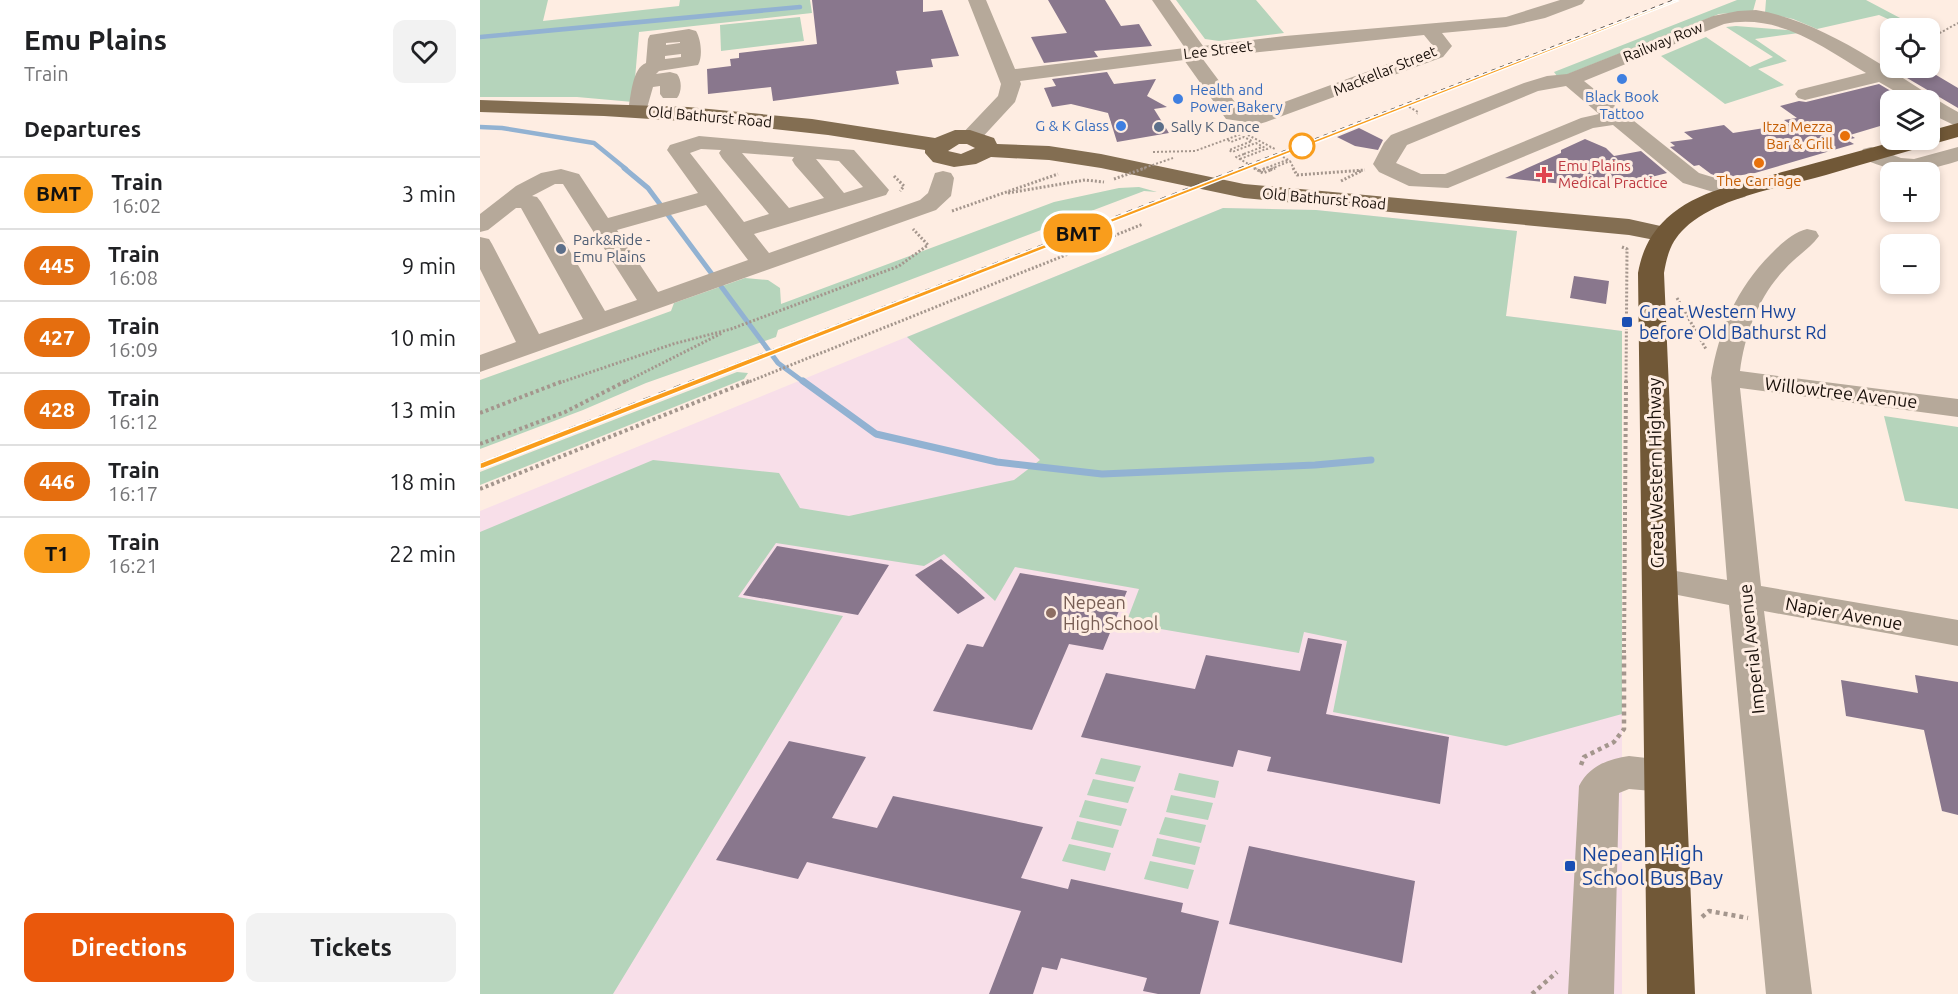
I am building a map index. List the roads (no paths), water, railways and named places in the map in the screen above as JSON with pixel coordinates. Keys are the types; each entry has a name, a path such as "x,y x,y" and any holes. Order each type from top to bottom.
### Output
{"highway":[{"path":"1940,135 1958,130"},
{"name":"Great Western Highway","path":"1671,994 1651,273 1654,255 1665,234 1677,222 1701,206 1737,192 1886,150"}],"main road":[{"name":"Old Bathurst Road","path":"480,106 638,111 810,125 944,161 955,138 978,144 1101,161 1244,191 1629,227 1665,234"}],"street":[{"path":"977,0 1008,76 1011,91 978,144"},
{"path":"1161,0 1193,53"},
{"name":"Mackellar Street","path":"1429,29 1518,20 1576,0"},
{"name":"Railway Row","path":"1617,118 1590,121 1448,181 1417,181 1387,167 1384,162 1399,140 1543,83 1570,80 1719,20 1736,16 1759,16 1801,26 1880,73"},
{"name":"Lee Street","path":"1008,76 1193,53 1429,29"},
{"name":"Mackellar Street","path":"1193,53 1233,115 1259,118 1436,53 1443,46 1429,29"},
{"path":"651,66 691,61 690,47"},
{"path":"651,66 670,78 670,94"},
{"path":"638,111 651,66"},
{"path":"1805,94 1880,76"},
{"name":"Railway Row","path":"1888,78 1908,90"},
{"path":"1570,80 1691,178 1737,192"},
{"path":"1940,110 1958,121"},
{"path":"480,364 739,273 751,248 786,226 839,201 878,190 846,155 699,142 682,146 678,150 751,248"},
{"path":"737,145 730,153 786,226 784,241 787,247 809,248"},
{"path":"810,152 803,160 839,201"},
{"path":"1871,154 1892,164 1906,167 1948,157 1958,170"},
{"path":"786,226 930,190 944,161"},
{"path":"751,248 809,248 928,205 939,196 944,161"},
{"path":"480,225 538,182 557,175 566,176 571,179 652,303"},
{"path":"1691,178 1701,206"},
{"path":"602,227 711,196"},
{"path":"513,201 530,202 598,322"},
{"name":"Imperial Avenue","path":"1789,994 1746,597 1717,365 1728,357 1744,306 1761,278 1784,253 1807,236"},
{"path":"480,244 532,346"},
{"name":"Willowtree Avenue","path":"1717,365 1958,408"},
{"name":"Napier Avenue","path":"1659,580 1958,633"},
{"path":"1591,994 1599,786 1607,777 1619,773 1664,776"}],"waterway":[{"path":"480,37 800,7"},
{"path":"480,127 502,128 594,143 626,169"},
{"path":"624,168 648,188 778,363 805,383"},
{"path":"803,381 876,434 997,462 1102,474 1315,465 1371,460"}],"railway":[{"path":"1240,169 1676,0"},
{"path":"691,383 1244,168"},
{"path":"480,465 695,381"}],"train":[{"name":"BMT","path":"480,465 1676,0"}],"place":[{"name":"Black Book Tattoo","path":"1622,79"},
{"name":"Health and Power Bakery","path":"1178,99"},
{"name":"G & K Glass","path":"1121,126"},
{"name":"Sally K Dance","path":"1159,127"},
{"name":"Itza Mezza Bar & Grill","path":"1845,136"},
{"name":"The Carriage","path":"1759,163"},
{"name":"Emu Plains Medical Practice","path":"1544,175"},
{"name":"Park&Ride - Emu Plains","path":"561,249"},
{"name":"Great Western Hwy before Old Bathurst Rd","path":"1627,322"},
{"name":"Nepean High School","path":"1051,613"},
{"name":"Nepean High School Bus Bay","path":"1570,866"}]}
